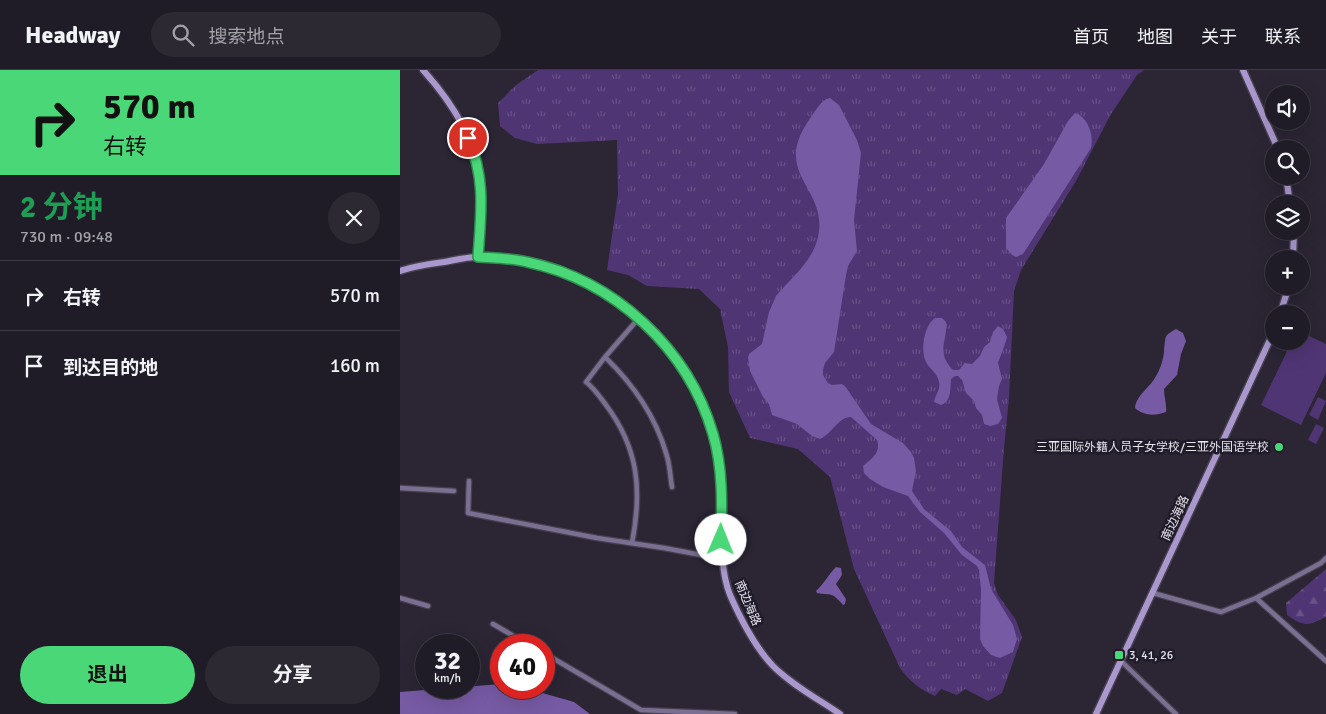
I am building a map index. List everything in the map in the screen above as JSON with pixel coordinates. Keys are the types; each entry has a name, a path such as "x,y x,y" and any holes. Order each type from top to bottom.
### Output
{"street":[{"path":"423,70 445,96 462,124 474,153 481,180 482,204 478,257"},
{"path":"1243,70 1274,140"},
{"name":"南边海路","path":"400,271 411,267 478,257 526,262 574,277 594,286 639,318 676,358 703,406 714,435 720,467 723,560 730,594 744,626 757,646 786,677 840,714"},
{"path":"632,543 638,499 638,482 634,458 629,442 614,415 594,389 586,382 639,318"},
{"name":"南边海路","path":"1096,714 1265,350"},
{"path":"605,357 627,381 649,411 667,455 672,487"},
{"path":"469,481 468,513 588,537 723,560"},
{"path":"400,488 454,491"},
{"path":"1153,593 1221,612 1256,598 1322,563 1326,558"},
{"path":"400,598 428,606"},
{"path":"1256,598 1326,661"},
{"path":"493,624 510,634"},
{"path":"555,660 641,710 735,714"},
{"path":"1120,661 1176,714"}],"green space":[{"path":"538,70 1144,70 1137,75 1111,114 1076,181 1021,270 1014,291 1009,398 994,583 998,595 1016,620 1022,637 1002,693 988,701 965,689 957,695 941,689 935,696 916,685 900,668 854,569 830,477 798,449 750,438 729,392 728,347 720,309 699,289 647,286 628,275 607,270 618,194 617,140 537,144 515,138 500,126 498,103 516,85"},
{"path":"1310,336 1326,344 1326,373 1301,425 1261,405 1288,350 1310,350"},
{"path":"1318,397 1326,401 1318,420 1309,415"},
{"path":"1316,424 1324,428 1316,444 1308,440"},
{"path":"1326,569 1326,617 1306,624 1298,622 1287,615 1286,603"}],"shaded area":[{"path":"830,98 839,105 857,140 861,153 854,220 857,251 848,266 834,352 825,363 823,375 828,383 832,385 842,384 845,386 871,424 903,443 911,452 916,471 912,491 924,509 951,531 962,547 985,565 991,589 1013,625 1017,639 1013,652 1000,658 991,655 980,639 981,589 977,566 962,555 944,533 920,512 908,496 883,487 864,473 863,466 877,452 877,440 851,417 842,420 820,439 812,436 797,424 772,415 769,404 763,397 750,371 749,354 762,344 769,312 776,296 801,269 811,254 818,237 819,220 816,205 798,167 796,153 800,137 811,117 821,103"},
{"path":"1075,113 1087,122 1092,138 1091,148 1023,254 1016,257 1006,248 1006,218 1044,164 1068,121"},
{"path":"935,318 942,318 946,322 943,352 953,370 959,370 965,363 972,364 990,342 993,332 998,326 1003,329 1007,337 998,363 1002,379 997,399 1002,418 998,424 990,426 984,424 982,415 976,408 974,401 966,393 962,380 958,376 951,379 950,394 945,403 941,405 934,402 939,382 936,374 926,362 923,345 928,326"},
{"path":"1176,329 1183,333 1186,341 1181,354 1177,375 1164,389 1166,412 1154,415 1142,413 1135,408 1136,403 1159,371 1162,364 1166,337"},
{"path":"836,567 841,568 842,575 836,584 846,599 843,605 833,596 817,593 816,591"},
{"path":"490,685 490,699 555,699 555,697 574,702 590,714 400,714 400,692 415,691 415,699 480,699 480,686"}],"place":[{"name":"三亚国际外籍人员子女学校/三亚外国语学校","path":"1279,447"},
{"name":"3, 41, 26","path":"1119,655"}],"route":[{"path":"468,138 481,180 482,204 478,257 503,258 550,268 594,286 639,318 676,358 690,380 703,406 714,435 720,467 722,493 721,540"}]}
